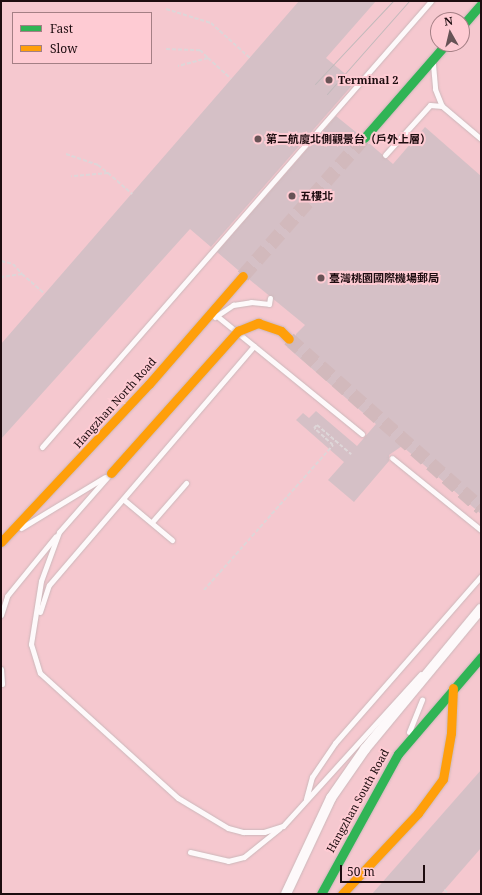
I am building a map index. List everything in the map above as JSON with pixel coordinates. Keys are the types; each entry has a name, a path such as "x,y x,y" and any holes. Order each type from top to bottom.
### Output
{"street":[{"path":"470,17 481,4"},
{"path":"364,138 440,52"},
{"name":"Hangzhan North Road","path":"1,542 12,534 243,276"},
{"path":"111,473 238,331 258,323 281,331 289,339"},
{"path":"286,894 330,798 384,718 481,609"},
{"name":"Hangzhan South Road","path":"321,894 398,754 481,657"},
{"path":"342,894 418,813 443,779 451,732 453,688"}],"lane":[{"path":"42,447 431,1"},
{"path":"433,60 435,89 442,106 481,139"},
{"path":"385,155 430,105 442,106"},
{"path":"196,330 233,305 269,304 270,298"},
{"path":"217,316 362,434"},
{"path":"36,621 49,585 254,346"},
{"path":"392,458 481,530"},
{"path":"12,534 111,473"},
{"path":"1,615 8,596 59,532 111,473"},
{"path":"152,522 186,483"},
{"path":"123,499 172,540"},
{"path":"59,532 41,581 36,621 31,644 40,673 178,798 228,828 244,832 264,832 283,826"},
{"path":"306,800 312,777 335,743 481,576"},
{"path":"1,669 2,684"},
{"path":"398,754 419,714 422,699"},
{"path":"190,852 228,861 244,857 283,826 384,718"}],"path":[{"path":"166,9 211,23 250,58"},
{"path":"166,49 200,50 231,79"},
{"path":"178,66 208,58"},
{"path":"66,154 98,164 132,194"},
{"path":"71,176 108,173"},
{"path":"1,261 13,264 45,294"},
{"path":"1,277 22,274"},
{"path":"204,590 334,445 314,428 317,425 351,454"},
{"path":"444,890 449,894"}],"shaded area":[{"path":"1,1 481,1 481,894 1,894"}],"building":[{"path":"299,1 376,1 326,58 355,82 211,247 190,229 1,439 1,344"},
{"path":"336,116 357,133 359,145 370,144 393,164 425,127 481,176 481,514 402,446 389,455 389,461 354,502 328,480 344,462 296,420 303,413 309,418 316,411 357,446 376,424 287,347 295,345 296,334 305,325 250,280 248,269 238,270 217,252"},
{"path":"481,770 481,848 441,894 372,894"}],"tunnel":[{"path":"243,276 364,138"},
{"path":"289,339 481,508"}],"tram line":[{"path":"315,84 393,1"},
{"path":"327,94 409,1"}],"traffic: fast":[{"path":"470,17 481,4"},
{"path":"364,138 439,52"},
{"path":"321,894 398,754 481,657"}],"traffic: slow":[{"path":"1,542 149,384 243,276"},
{"path":"111,473 238,331 258,323 281,331 289,339"},
{"path":"342,894 418,813 443,779 451,733 453,688"}],"place":[{"name":"Terminal 2","path":"329,80"},
{"name":"第二航廈北側觀景台（戶外上層）","path":"258,139"},
{"name":"五樓北","path":"292,196"},
{"name":"臺灣桃園國際機場郵局","path":"321,278"}]}
